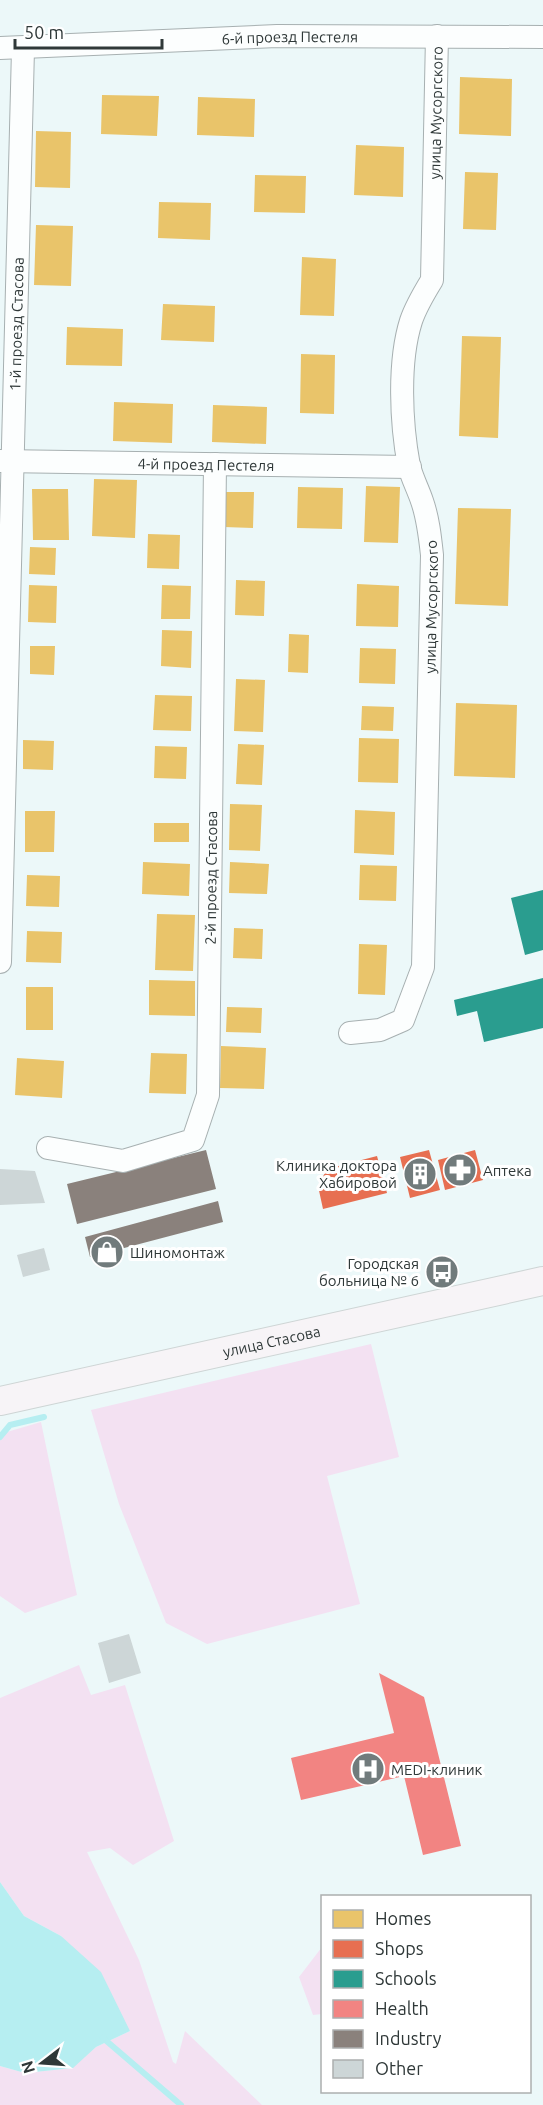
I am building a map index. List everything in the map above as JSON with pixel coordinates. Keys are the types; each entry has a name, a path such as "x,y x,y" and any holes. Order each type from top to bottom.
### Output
{"main road":[{"name":"улица Стасова","path":"0,1401 543,1281"}],"street":[{"name":"6-й проезд Пестеля","path":"0,48 23,49 277,36 543,37"},
{"name":"улица Мусоргского","path":"350,1033 380,1030 403,1020 423,968 432,555 427,520 410,467 404,422 405,356 411,321 432,280 437,36"},
{"name":"1-й проезд Стасова","path":"0,962 6,461 23,49"},
{"name":"4-й проезд Пестеля","path":"6,461 410,467"},
{"name":"2-й проезд Стасова","path":"48,1148 123,1161 193,1140 208,1095 215,464"}],"shaded area":[{"path":"371,1344 399,1457 327,1476 360,1604 207,1644 166,1623 119,1504 91,1410"},
{"path":"41,1422 77,1595 25,1613 0,1596 0,1434"},
{"path":"79,1665 91,1695 125,1685 174,1841 133,1865 110,1848 87,1852 139,1960 173,2062 176,2064 185,2031 262,2105 0,2105 0,2066 25,2073 72,2068 96,2047 130,2031 61,1936 24,1916 0,1882 0,1698"},
{"path":"321,1948 321,2014 313,2015 299,1977"}],"water":[{"path":"0,1882 24,1916 61,1936 101,1972 130,2031 96,2047 73,2068 25,2073 0,2066"}],"building: Homes":[{"path":"460,77 512,79 511,136 459,134"},
{"path":"102,95 159,96 157,136 101,134"},
{"path":"198,97 255,99 254,137 197,135"},
{"path":"36,131 71,132 70,188 35,187"},
{"path":"356,145 404,147 403,197 354,195"},
{"path":"465,172 498,173 496,230 463,229"},
{"path":"255,175 306,176 305,213 254,212"},
{"path":"159,202 211,203 210,240 158,238"},
{"path":"36,225 73,226 71,286 34,285"},
{"path":"302,257 336,259 334,316 300,315"},
{"path":"163,304 215,306 214,342 161,340"},
{"path":"67,327 123,329 122,366 66,365"},
{"path":"462,336 501,337 498,438 459,436"},
{"path":"301,354 335,355 334,414 300,413"},
{"path":"114,402 173,404 172,443 113,441"},
{"path":"213,405 267,407 266,444 212,442"},
{"path":"94,479 137,480 135,538 92,536"},
{"path":"366,486 400,487 398,543 364,542"},
{"path":"298,487 343,488 342,529 297,528"},
{"path":"32,489 68,489 69,540 33,540"},
{"path":"225,492 254,492 253,528 224,527"},
{"path":"458,508 511,509 508,606 455,604"},
{"path":"148,534 180,535 179,569 147,568"},
{"path":"30,547 56,548 55,575 29,574"},
{"path":"236,580 265,581 264,616 235,615"},
{"path":"357,584 399,586 398,627 356,626"},
{"path":"29,585 57,586 56,623 28,622"},
{"path":"162,585 191,586 190,619 161,619"},
{"path":"162,630 192,631 191,668 161,666"},
{"path":"289,634 309,635 308,673 288,672"},
{"path":"30,646 55,646 54,675 30,674"},
{"path":"360,648 396,649 395,684 359,683"},
{"path":"236,679 265,680 263,732 234,731"},
{"path":"155,695 192,696 191,731 153,730"},
{"path":"456,703 517,705 515,778 454,776"},
{"path":"362,706 394,707 393,731 361,730"},
{"path":"359,738 399,739 398,783 358,782"},
{"path":"23,740 54,741 53,770 23,769"},
{"path":"238,744 264,745 262,785 236,784"},
{"path":"155,746 187,747 186,779 154,778"},
{"path":"230,804 262,805 260,851 229,850"},
{"path":"355,810 395,812 394,855 354,853"},
{"path":"25,811 55,811 54,852 25,852"},
{"path":"154,823 189,823 189,842 154,842"},
{"path":"143,862 190,864 189,896 142,894"},
{"path":"230,862 269,864 267,894 229,893"},
{"path":"360,865 397,866 396,901 359,900"},
{"path":"27,875 60,876 59,907 26,906"},
{"path":"157,914 195,915 193,971 155,970"},
{"path":"234,928 263,929 262,959 233,958"},
{"path":"27,931 62,932 61,963 26,962"},
{"path":"359,944 387,945 385,995 358,994"},
{"path":"149,980 195,981 195,1016 149,1015"},
{"path":"26,987 53,987 53,1030 26,1030"},
{"path":"227,1007 262,1008 261,1033 226,1032"},
{"path":"221,1046 266,1048 264,1089 220,1088"},
{"path":"151,1053 187,1054 186,1094 149,1093"},
{"path":"17,1058 64,1061 62,1098 15,1095"}],"building: Shops":[{"name":"Клиника доктора Хабировой","path":"429,1150 440,1190 410,1198 400,1157"},
{"name":"Аптека","path":"475,1150 483,1180 445,1190 438,1160"},
{"path":"377,1156 387,1193 323,1209 318,1186 327,1169"}],"building: Schools":[{"path":"543,890 543,950 525,955 511,898"},
{"path":"543,978 543,1028 484,1042 477,1011 457,1016 454,1000"}],"building: Health":[{"name":"MEDI-клиник","path":"379,1673 424,1697 461,1846 423,1855 404,1776 301,1800 291,1758 394,1733"}],"building: Industry":[{"path":"206,1150 216,1189 77,1224 67,1184"},
{"path":"218,1201 223,1222 90,1257 85,1237"}],"building: Other":[{"path":"0,1169 35,1171 45,1203 0,1205"},
{"path":"44,1248 50,1270 23,1277 17,1255"},
{"path":"129,1634 141,1673 109,1683 98,1643"}],"waterway":[{"path":"0,1437 10,1425 44,1417"},
{"path":"103,2038 181,2105"}],"place":[{"name":"Аптека","path":"460,1170"},
{"name":"Клиника доктора Хабировой","path":"420,1174"},
{"name":"Шиномонтаж","path":"107,1252"},
{"name":"Городская больница № 6","path":"442,1272"},
{"name":"MEDI-клиник","path":"368,1769"}]}
